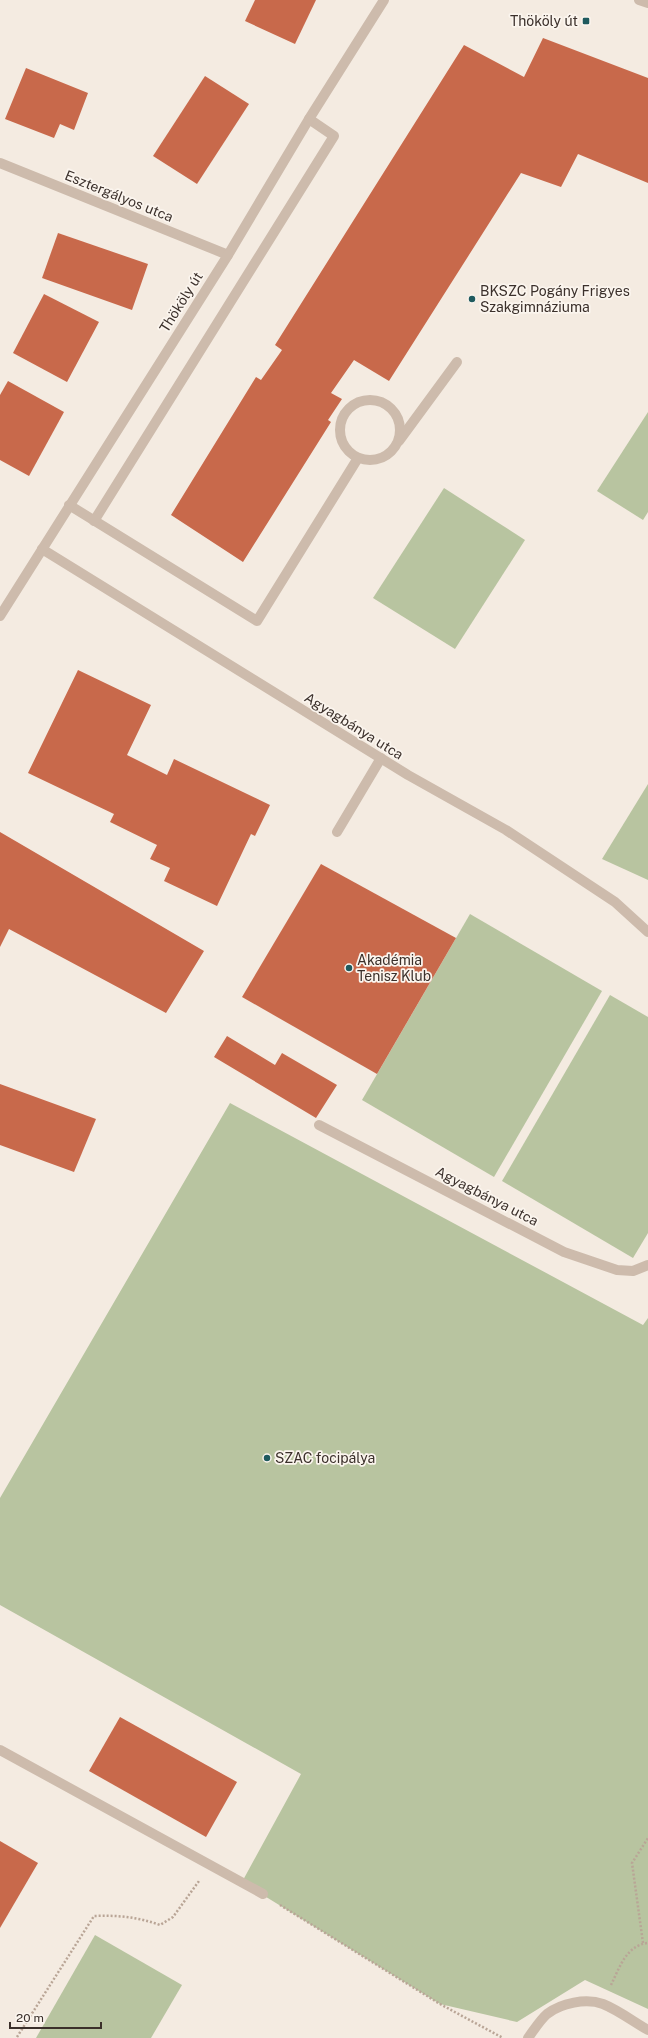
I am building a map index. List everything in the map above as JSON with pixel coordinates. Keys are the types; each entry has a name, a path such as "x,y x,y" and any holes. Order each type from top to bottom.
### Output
{"street":[{"name":"Thököly út","path":"2,610 228,255 309,119 384,0"},
{"path":"639,0 648,3"},
{"path":"94,521 334,136 309,119"},
{"name":"Esztergályos utca","path":"0,163 228,255"},
{"path":"394,449 400,431 394,412 387,406 369,400 358,402 343,416 340,425 340,435 343,445 358,458 368,460 378,459 394,449 457,362"},
{"path":"69,505 257,621 358,458"},
{"name":"Agyagbánya utca","path":"42,549 380,758 506,830 615,902 648,932"},
{"path":"337,832 380,758"},
{"name":"Agyagbánya utca","path":"319,1125 564,1252 617,1270 633,1271 648,1265"},
{"path":"0,1750 263,1894"},
{"path":"528,2038 546,2015 570,2003 584,2002 602,2004 648,2030"}],"path":[{"path":"643,1943 632,1863 648,1838"},
{"path":"17,2037 94,1916 113,1915 141,1918 160,1925 173,1917 198,1882 208,1864"},
{"path":"263,1894 440,2004 503,2038"},
{"path":"602,2004 625,1957 634,1948 643,1943 648,1943"}],"green space":[{"path":"648,412 648,512 643,520 597,491"},
{"path":"444,488 525,540 455,649 373,598"},
{"path":"648,784 648,880 602,859"},
{"path":"470,914 602,991 494,1177 362,1100"},
{"path":"610,995 648,1017 648,1233 633,1258 502,1181"},
{"path":"230,1103 643,1325 648,1318 648,2009 585,1980 517,2022 440,2004 242,1882 301,1774 0,1605 0,1498"},
{"path":"95,1935 182,1985 151,2038 36,2038"}],"building":[{"path":"255,0 316,0 295,44 245,21"},
{"path":"543,38 648,78 648,183 578,154 561,187 521,173 389,381 354,360 331,393 342,399 328,420 331,422 243,562 171,515 256,377 261,380 282,350 275,345 464,45 524,77"},
{"path":"26,68 88,93 74,130 60,124 54,138 5,119"},
{"path":"205,76 249,104 197,184 153,156"},
{"path":"58,233 148,264 132,310 42,278"},
{"path":"44,294 99,322 67,382 13,353"},
{"path":"8,381 64,412 29,476 0,460 0,395"},
{"path":"78,670 151,705 127,755 167,775 174,759 270,805 255,836 251,834 217,906 164,881 170,868 150,859 157,845 110,822 114,814 28,773"},
{"path":"0,832 204,951 166,1013 9,929 0,947"},
{"name":"Akadémia Tenisz Klub","path":"321,864 456,938 377,1074 242,997"},
{"path":"227,1036 275,1065 282,1053 337,1085 316,1118 214,1057"},
{"path":"0,1084 96,1119 74,1172 0,1145"},
{"path":"120,1717 237,1782 206,1837 89,1771"},
{"path":"0,1841 38,1863 0,1928"}],"place":[{"name":"Thököly út","path":"586,21"},
{"name":"BKSZC Pogány Frigyes Szakgimnáziuma","path":"472,299"},
{"name":"Akadémia Tenisz Klub","path":"349,968"},
{"name":"SZAC focipálya","path":"267,1458"}]}
